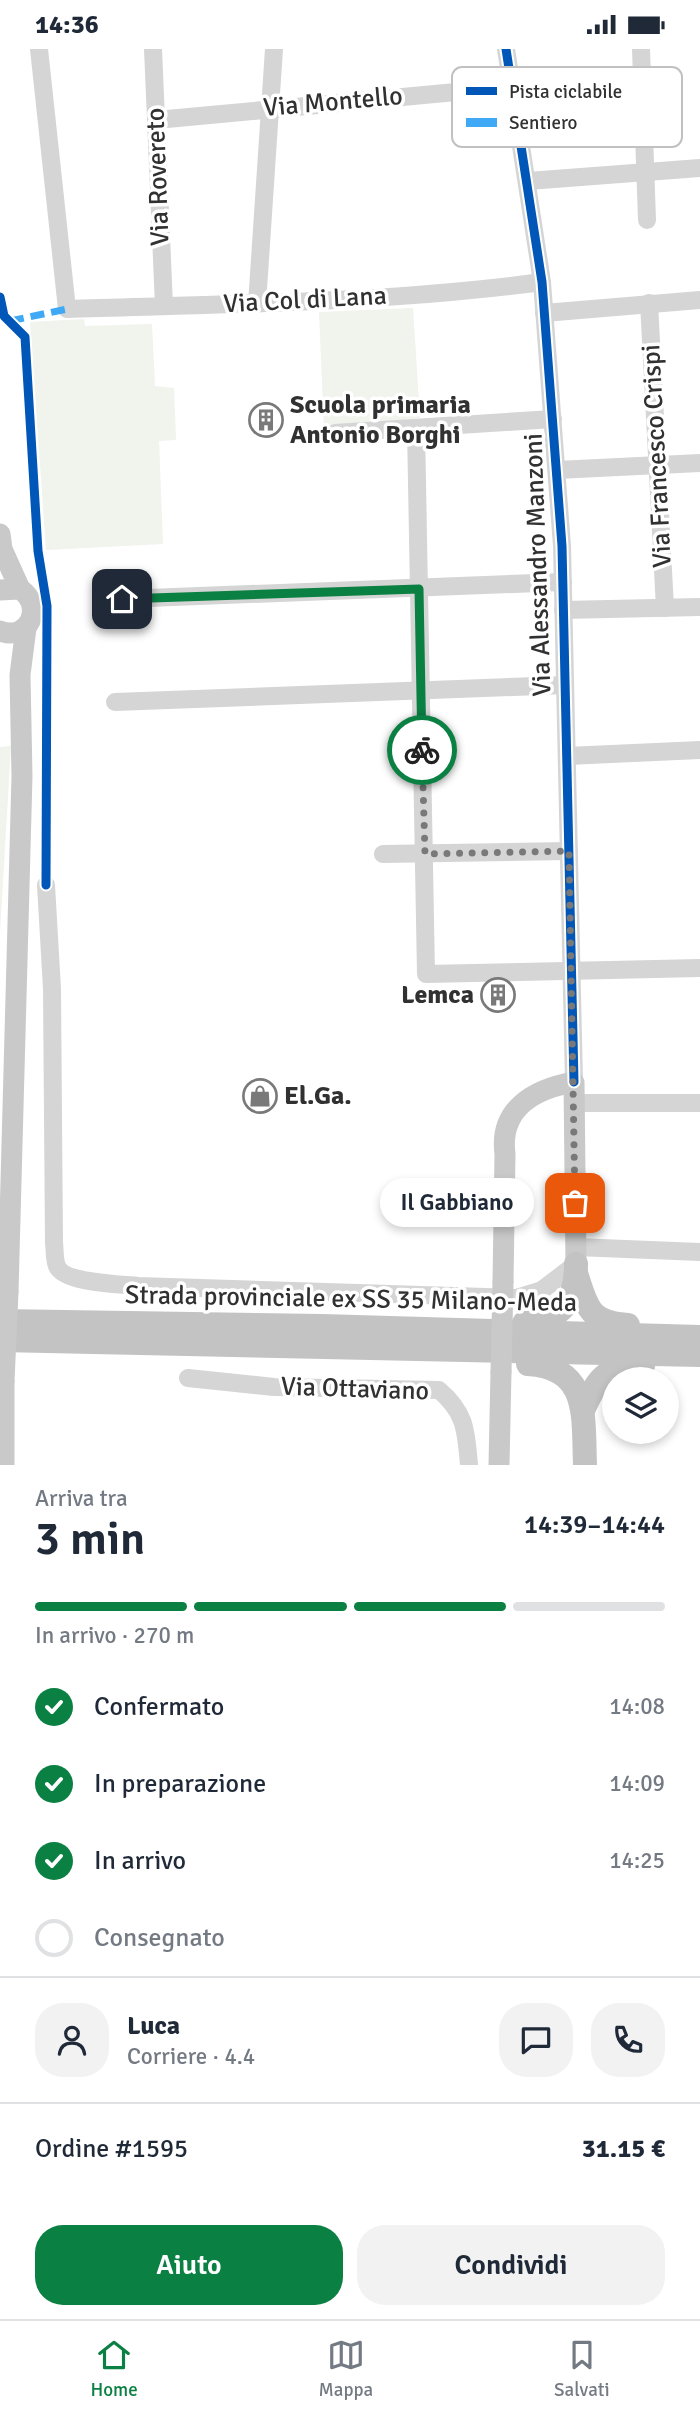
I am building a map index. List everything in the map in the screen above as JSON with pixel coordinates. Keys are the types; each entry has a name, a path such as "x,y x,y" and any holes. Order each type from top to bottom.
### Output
{"highway":[{"path":"445,1331 470,1321 520,1323 553,1318 569,1302 576,1262"},
{"path":"576,1262 588,1309 601,1321 657,1327 689,1337"},
{"name":"Strada provinciale ex SS 35 Milano-Meda","path":"0,1321 689,1337"},
{"name":"Strada provinciale ex SS 35 Milano-Meda","path":"0,1340 700,1355"},
{"path":"463,1351 478,1360 547,1365 561,1370 573,1383 583,1410 585,1465"},
{"path":"583,1410 598,1381 620,1366 693,1364 700,1361"}],"main road":[{"path":"0,632 11,634 26,628 31,622 34,607 31,599 10,590 1,549"},
{"path":"4,1465 4,1381 22,776 20,675 26,628"},
{"path":"0,632 9,645 20,675"},
{"path":"499,1465 505,1154 502,1134 515,1110 537,1094 574,1093"},
{"name":"Via Alessandro Manzoni","path":"574,1093 576,1262"}],"street":[{"name":"Via Col di Lana","path":"39,49 67,309 257,304 477,291 542,282"},
{"name":"Via Rovereto","path":"153,49 164,306"},
{"path":"257,304 274,49"},
{"name":"Via Alessandro Manzoni","path":"506,49 508,67"},
{"path":"641,49 642,67"},
{"name":"Via Montello","path":"156,120 452,92"},
{"name":"Via Alessandro Manzoni","path":"521,147 542,282 557,470 563,582 574,1093"},
{"path":"644,147 647,220"},
{"path":"528,181 700,168"},
{"path":"544,313 700,300"},
{"name":"Via Francesco Crispi","path":"649,303 665,608"},
{"path":"335,433 553,419"},
{"path":"416,428 426,974 700,968"},
{"path":"557,470 700,463"},
{"path":"122,599 563,582"},
{"path":"563,610 700,607"},
{"path":"115,702 565,685"},
{"path":"567,756 700,750"},
{"path":"383,854 569,851"},
{"path":"47,885 52,989 54,1243 57,1267 62,1272 82,1279 138,1286 516,1298 542,1290 576,1262 700,1252"},
{"path":"574,1093 700,1103"},
{"name":"Via Ottaviano","path":"187,1378 274,1387 439,1390 457,1405 466,1432 469,1465"}],"shaded area":[{"path":"413,308 420,418 324,428 319,312"},
{"path":"84,319 85,326 152,324 155,386 174,388 176,440 159,441 163,544 46,550 30,322"},
{"path":"11,746 0,932 0,747"}],"marked path":[{"path":"10,321 67,309"}],"cycle path":[{"path":"506,49 509,67"},
{"path":"521,147 542,282 562,546 574,1082"},
{"path":"0,297 4,316 25,337 38,551 47,606 46,885"}],"way so far":[{"path":"422,750 425,854 569,851 575,1203"}],"place":[{"name":"Scuola primaria Antonio Borghi","path":"266,420"},
{"name":"Lemca","path":"498,995"},
{"name":"El.Ga.","path":"260,1096"},
{"name":"Il Gabbiano","path":"575,1203"}],"route":[{"path":"122,599 419,589 422,750"}]}
